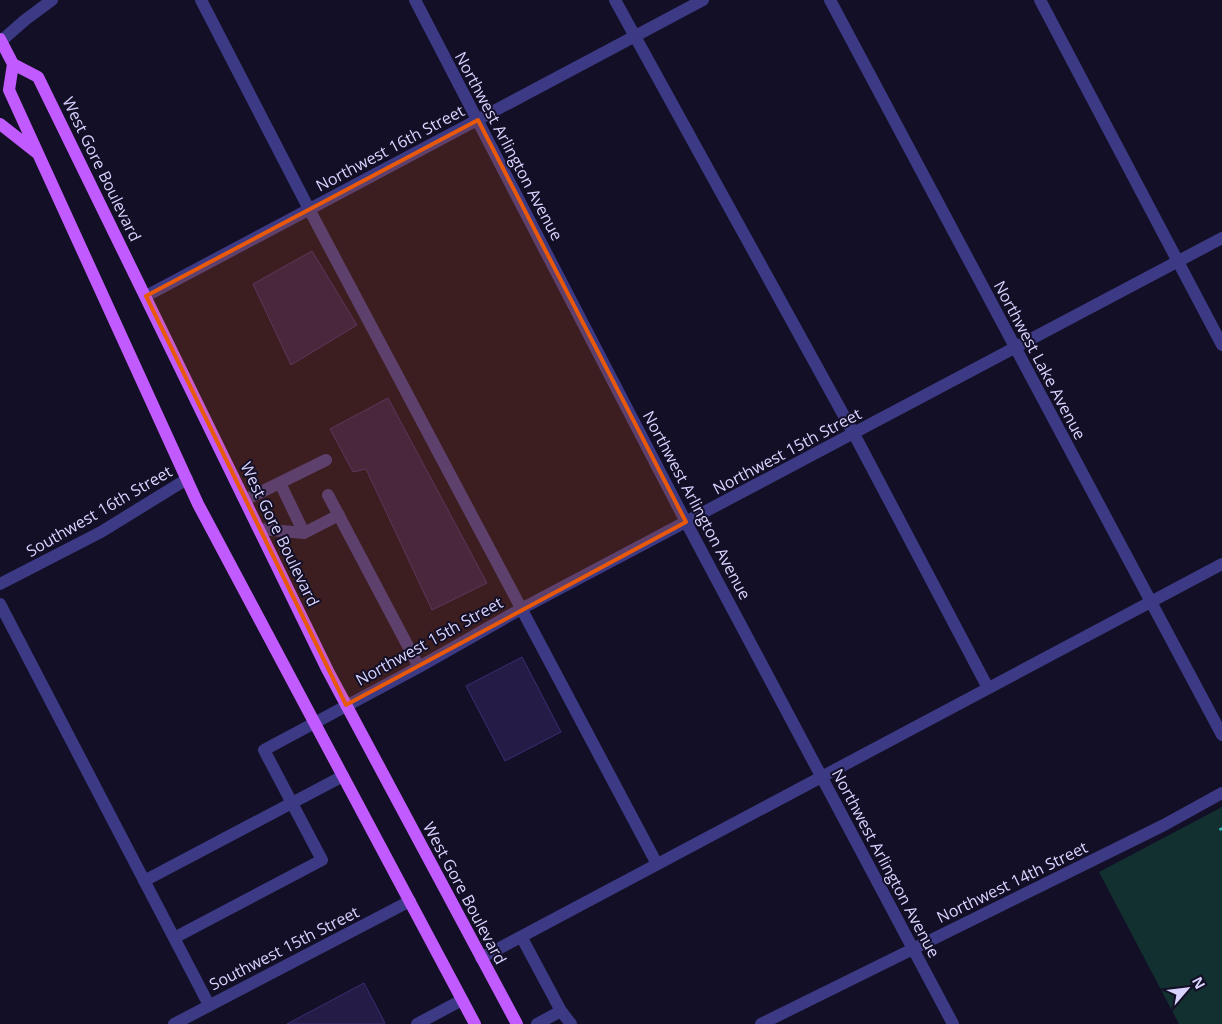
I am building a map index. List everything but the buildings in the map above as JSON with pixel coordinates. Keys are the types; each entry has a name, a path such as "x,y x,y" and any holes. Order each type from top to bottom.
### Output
{"main road":[{"path":"0,41 13,64 9,90 198,504 475,1024"},
{"name":"West Gore Boulevard","path":"13,64 38,77 328,671 517,1024"},
{"path":"0,124 39,154"}],"street":[{"path":"0,41 52,0"},
{"path":"201,0 657,864"},
{"name":"Northwest Arlington Avenue","path":"415,0 686,522 953,1024"},
{"path":"616,0 634,36 854,434 988,688"},
{"name":"Northwest 16th Street","path":"146,296 703,0"},
{"name":"Northwest Lake Avenue","path":"830,0 1222,735"},
{"path":"1040,0 1222,345"},
{"name":"Northwest 15th Street","path":"292,803 264,750 686,522 1222,238"},
{"path":"245,500 326,460"},
{"name":"Southwest 16th Street","path":"0,584 101,532 187,479"},
{"path":"280,483 304,533"},
{"path":"328,495 419,667"},
{"path":"260,529 304,533 339,515"},
{"path":"481,958 522,938 657,864 1222,564"},
{"path":"0,604 209,1005"},
{"path":"144,881 343,776"},
{"name":"Northwest 14th Street","path":"761,1024 1164,825 1222,793"},
{"path":"174,938 322,860 292,803"},
{"name":"Southwest 15th Street","path":"174,1024 410,901"},
{"path":"522,938 561,1011 571,1024"},
{"path":"418,1024 462,1000"},
{"path":"537,1024 561,1011"}],"highlighted area":[{"path":"478,120 686,522 346,705 146,296"}],"green space":[{"path":"1222,807 1222,1024 1179,1024 1099,872"}]}
